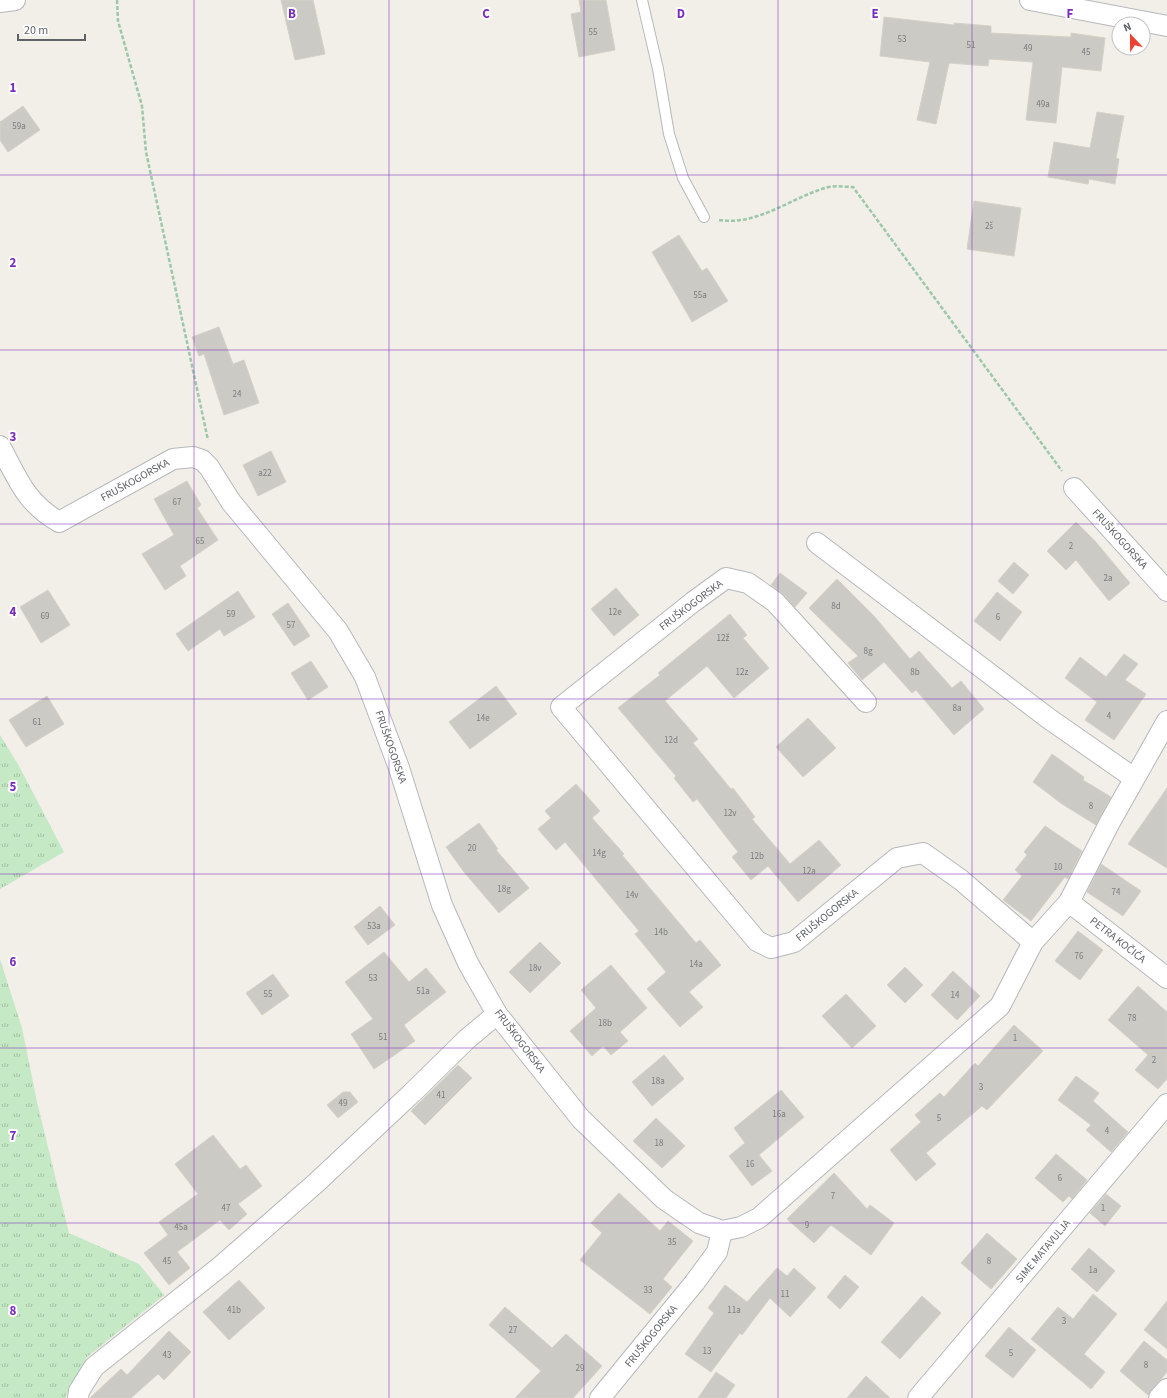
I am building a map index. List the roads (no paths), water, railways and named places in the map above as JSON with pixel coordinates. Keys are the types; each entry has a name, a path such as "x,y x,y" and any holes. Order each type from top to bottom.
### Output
{"street":[{"path":"0,2 15,0"},
{"path":"1030,0 1167,26"},
{"name":"FRUŠKOGORSKA","path":"0,446 27,497 45,514 59,522 173,459 193,456 202,460 231,502 338,631 366,677 399,768 442,905 468,963 497,1014 582,1119 664,1199 699,1223 722,1231 717,1252 695,1282 600,1398"},
{"name":"FRUŠKOGORSKA","path":"1074,488 1167,591"},
{"path":"817,543 1048,718 1134,778"},
{"name":"FRUŠKOGORSKA","path":"866,702 775,602 748,583 726,578 693,602 561,707 757,941 771,948 794,942 897,858 923,853 961,880 1033,942"},
{"path":"722,1231 741,1227 759,1218 1000,1006 1033,942 1069,902 1110,822 1167,721"},
{"name":"PETRA KOČIĆA","path":"1069,902 1167,978"},
{"path":"78,1398 79,1391 94,1367 221,1266 316,1183 467,1039 497,1014"},
{"name":"SIME MATAVULJA","path":"918,1398 1167,1104"},
{"path":"1160,1398 1167,1389"}],"lane":[{"path":"642,0 658,69 669,134 683,178 704,217"}]}
